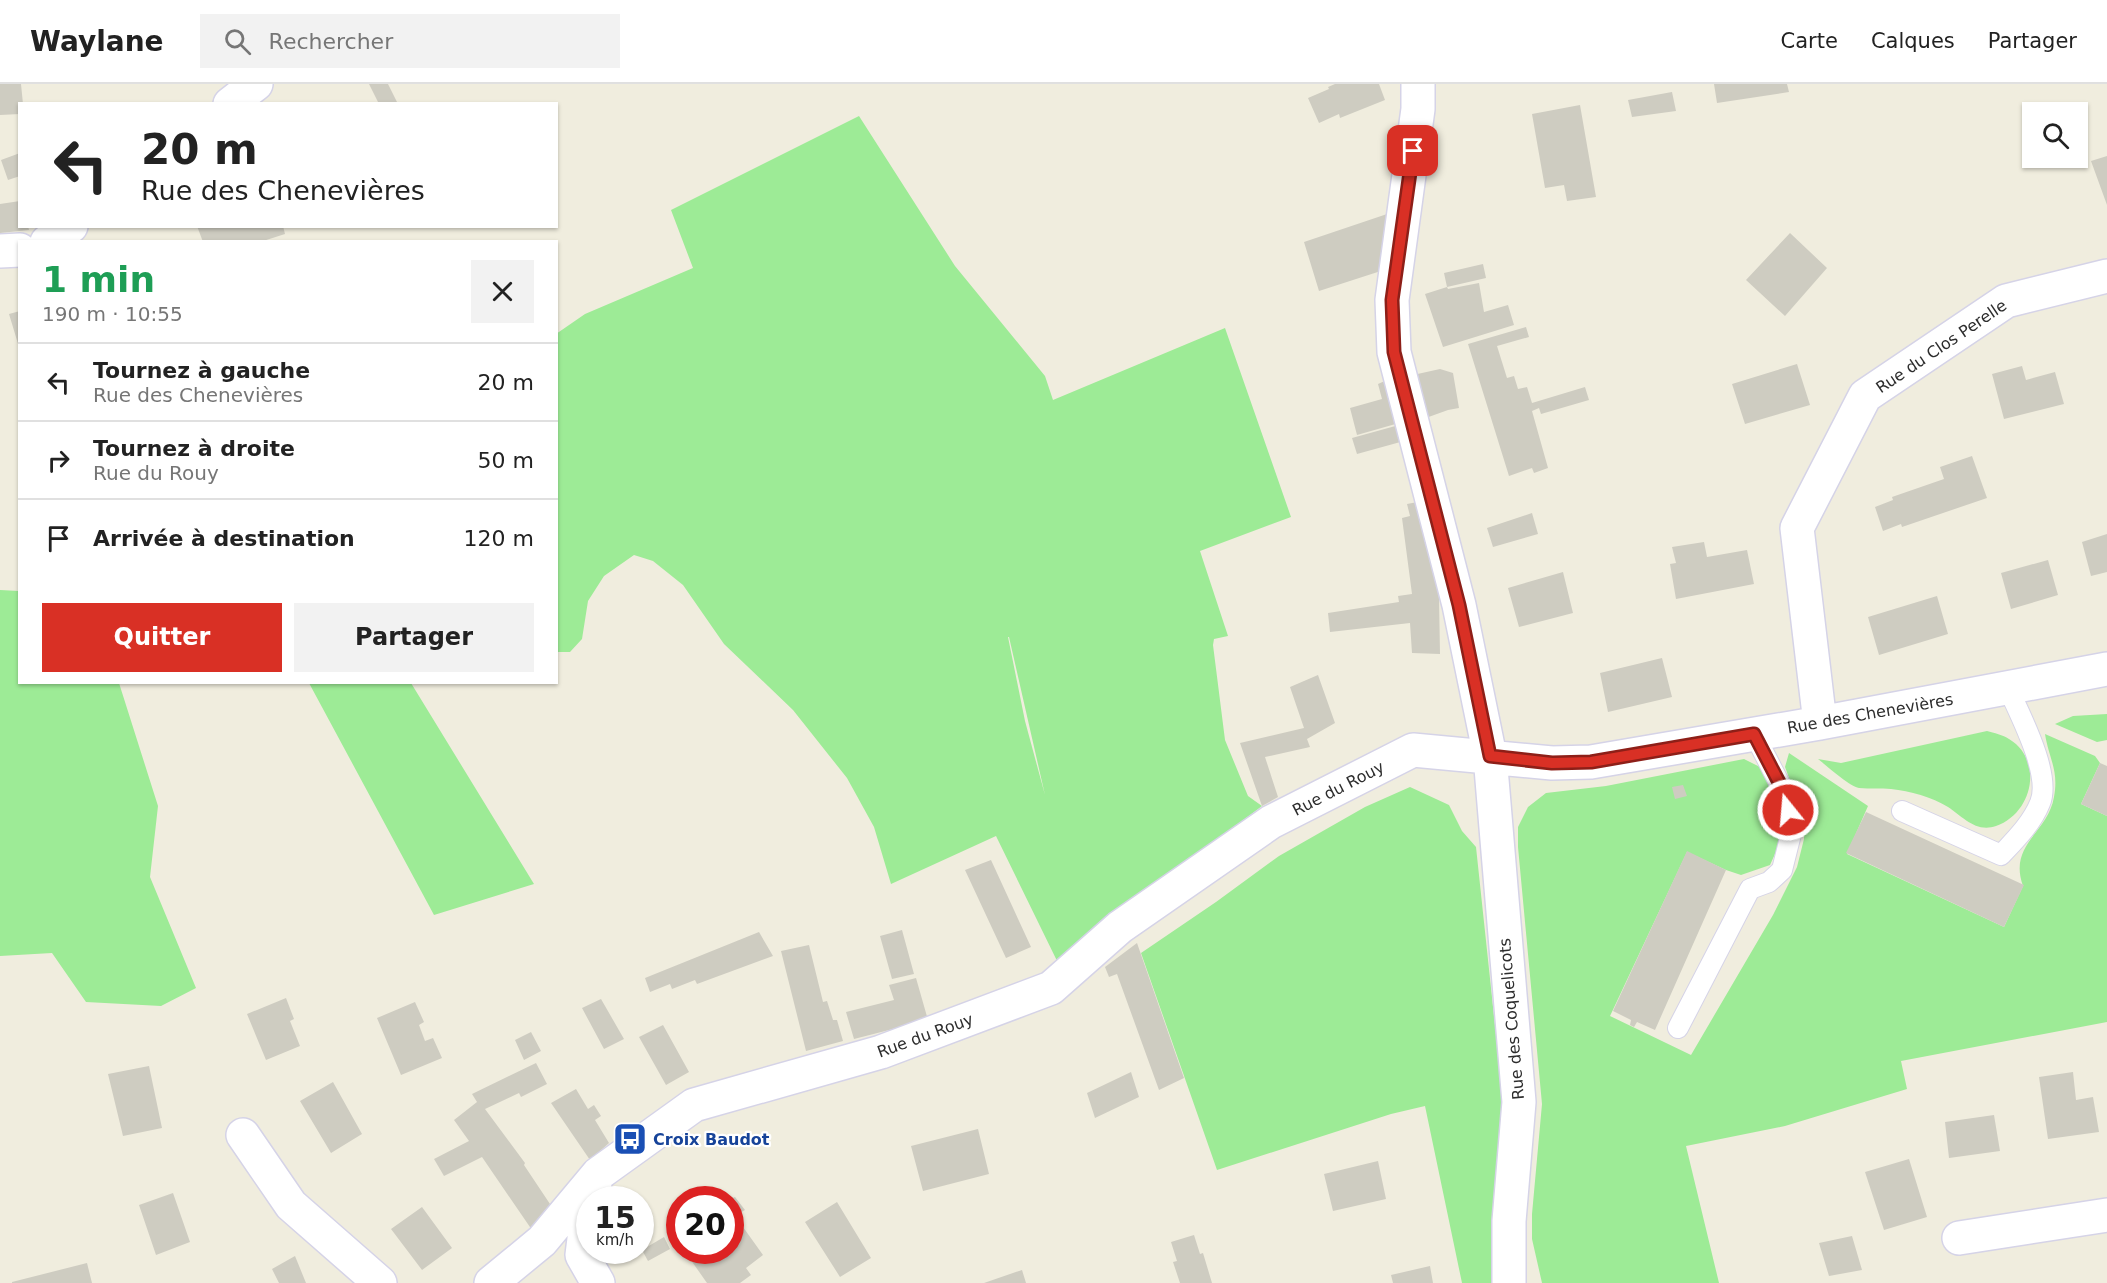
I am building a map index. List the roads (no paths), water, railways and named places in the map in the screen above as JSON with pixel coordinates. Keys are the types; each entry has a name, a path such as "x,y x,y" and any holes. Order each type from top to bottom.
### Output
{"street":[{"path":"233,102 256,84"},
{"path":"1418,84 1418,109 1392,300 1394,352 1459,605 1490,756"},
{"path":"50,240 68,228"},
{"path":"0,251 18,250"},
{"name":"Rue du Clos Perelle","path":"1820,723 1797,528 1865,396 2006,301 2107,276"},
{"name":"Rue des Chenevières","path":"1490,756 1552,763 1591,762 1820,723 2107,669"},
{"name":"Rue du Rouy","path":"491,1283 542,1241 598,1174 694,1105 881,1052 1051,988 1120,927 1271,822 1413,750 1490,756"},
{"name":"Rue des Coquelicots","path":"1490,756 1519,1102 1509,1221 1509,1283"},
{"path":"243,1135 291,1204 380,1283"},
{"path":"598,1174 589,1198 582,1255 598,1283"},
{"path":"1959,1238 2107,1215"}],"lane":[{"path":"1902,812 2001,855 2022,832 2042,801 2042,770 2008,688"},
{"path":"1678,1028 1750,889 1768,882 1782,870 1792,830 1783,790 1754,734"}],"place":[{"name":"Croix Baudot","path":"630,1139"}]}
